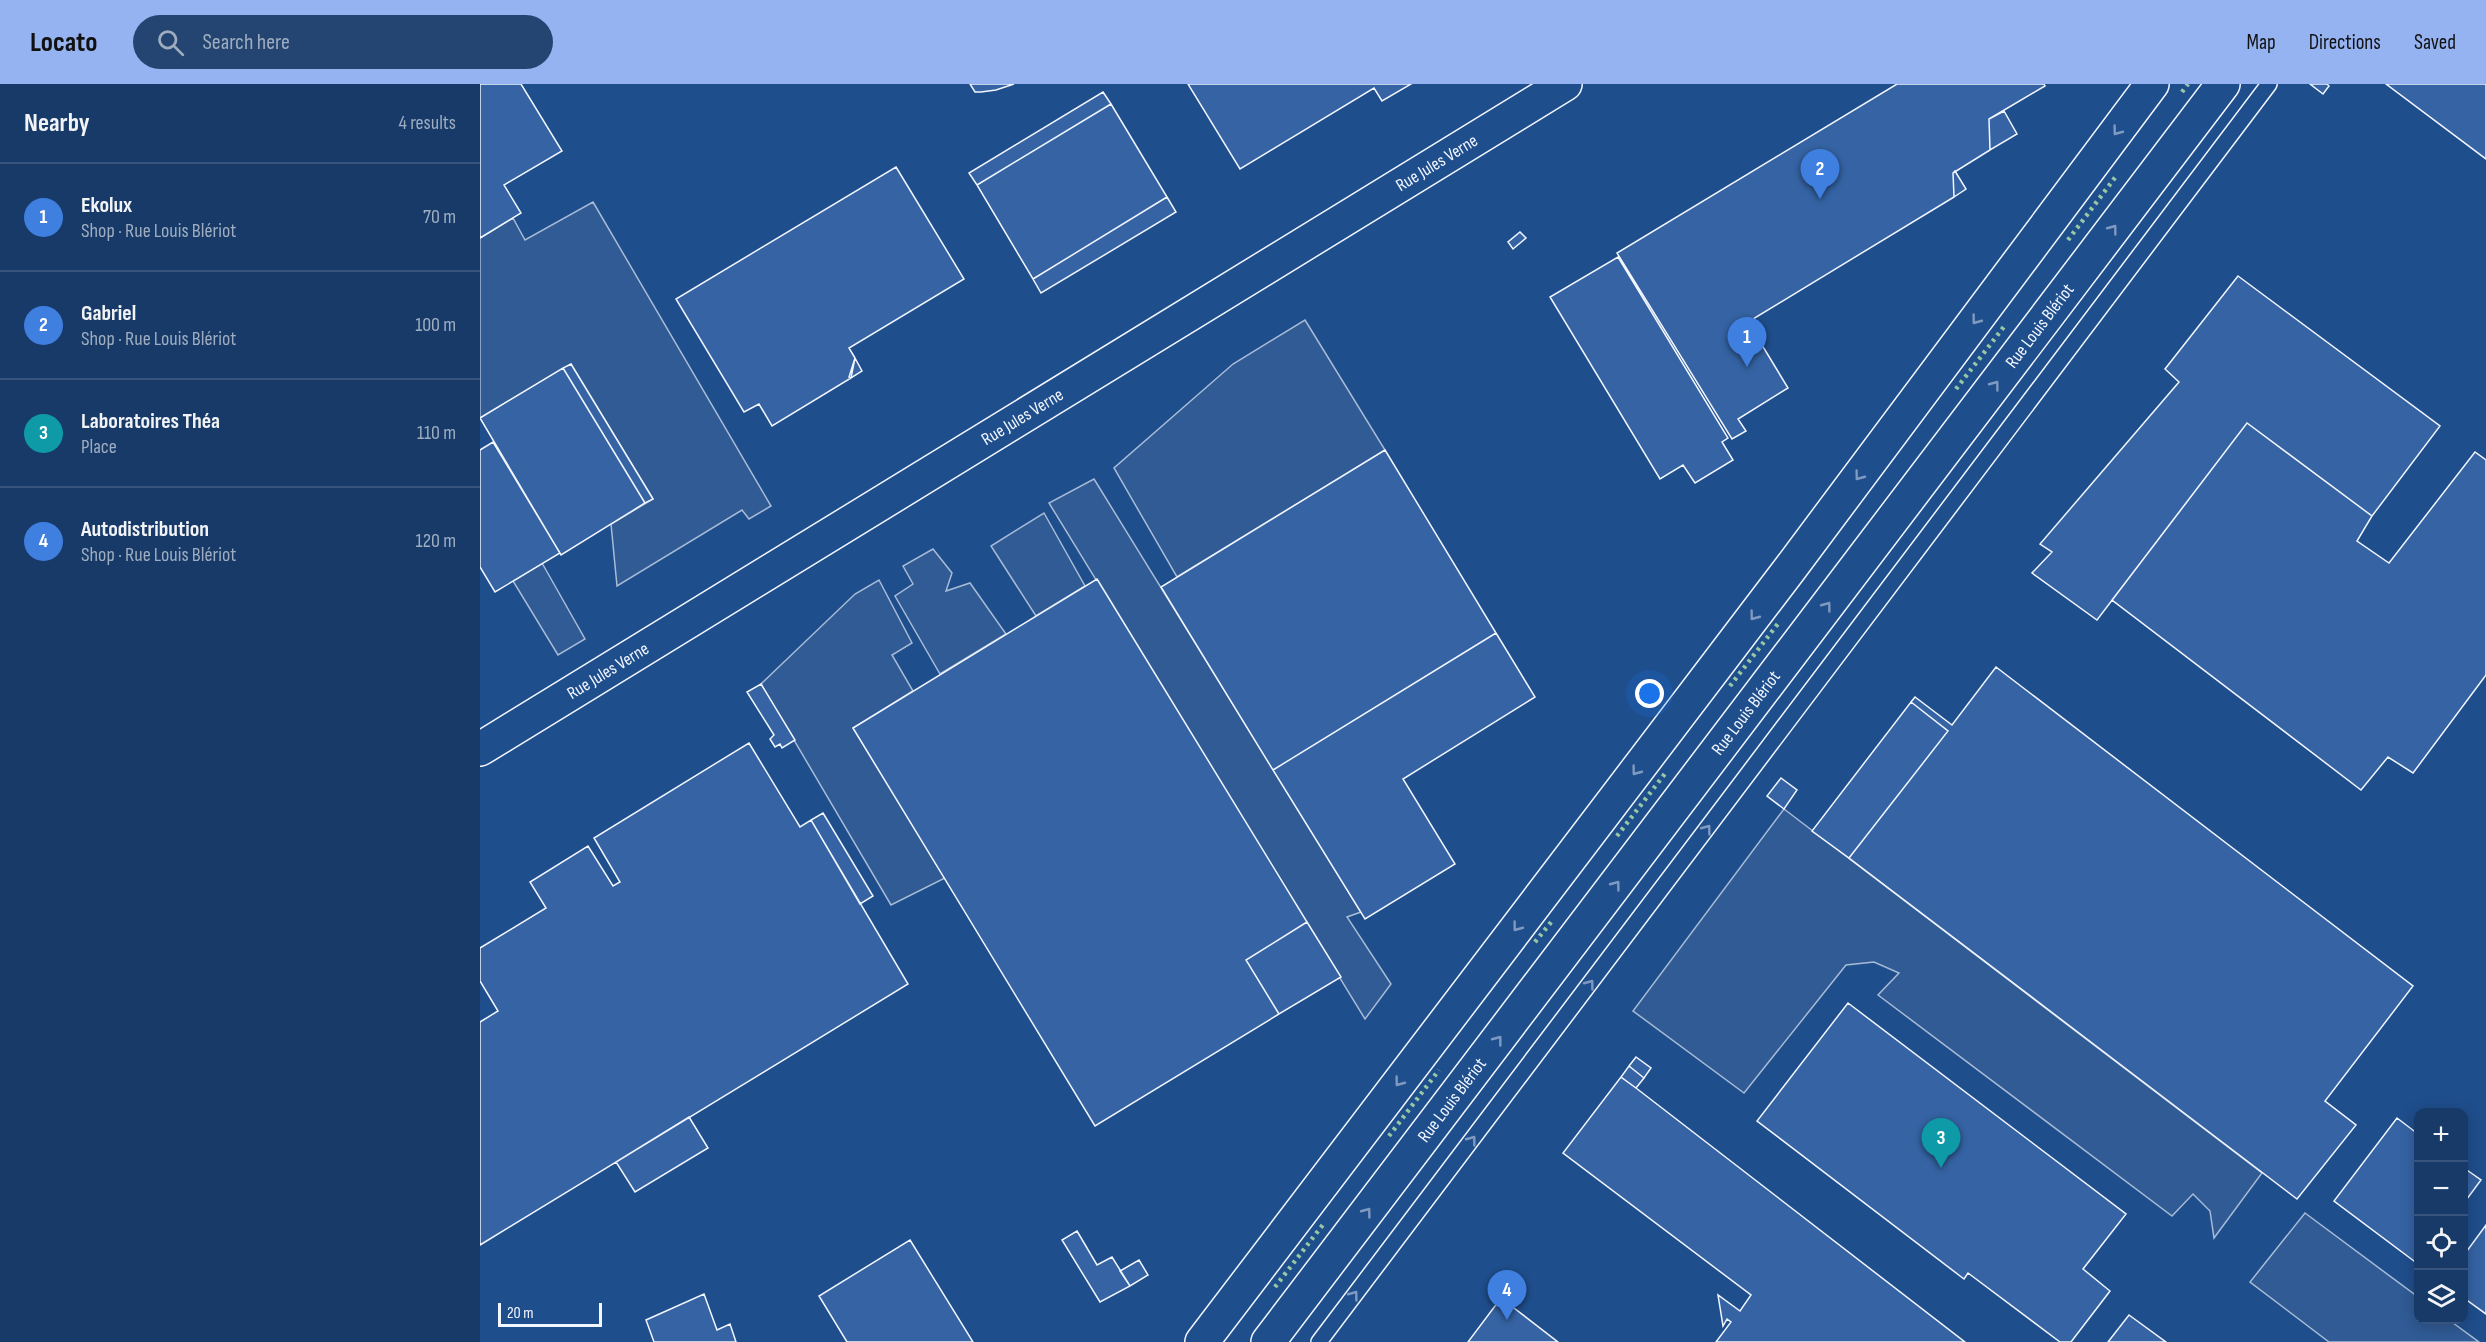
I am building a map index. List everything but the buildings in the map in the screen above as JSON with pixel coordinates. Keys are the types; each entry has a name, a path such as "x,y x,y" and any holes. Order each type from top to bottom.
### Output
{"main road":[{"name":"Rue Jules Verne","path":"480,749 1565,84"},
{"path":"1202,1342 1789,570 2152,84"},
{"name":"Rue Louis Blériot","path":"1268,1342 2223,84"}],"lane":[{"name":"Rue Louis Blériot","path":"1319,1342 2270,84"}],"shaded area":[{"path":"593,202 771,506 749,519 742,510 617,586 611,524 653,499 571,364 480,418 480,238 513,218 525,240"},
{"path":"1305,320 1385,450 1177,577 1114,468 1233,364"},
{"path":"1094,479 1361,912 1347,917 1391,984 1365,1019 1049,503"},
{"path":"1044,513 1085,586 1036,616 991,546"},
{"path":"933,549 952,573 946,591 970,583 1006,634 940,674 895,596 913,584 903,566"},
{"path":"542,563 585,639 558,655 513,581"},
{"path":"879,580 912,643 892,655 913,691 853,728 945,878 891,905 761,684 855,594"},
{"path":"1784,809 2262,1173 2214,1238 2210,1211 2193,1194 2172,1216 1878,995 1899,973 1874,962 1846,965 1744,1093 1633,1011"},
{"path":"2305,1213 2414,1294 2414,1324 2454,1324 2479,1342 2329,1342 2250,1282"}],"hedge":[{"path":"2182,92 2188,84"},
{"path":"2068,240 2117,175"},
{"path":"1956,389 2006,324"},
{"path":"1730,686 1780,621"},
{"path":"1617,836 1667,771"},
{"path":"1535,942 1552,921"},
{"path":"1389,1136 1439,1070"},
{"path":"1275,1287 1325,1222"}],"place":[{"name":"Gabriel","path":"1820,199"},
{"name":"Ekolux","path":"1747,367"},
{"name":"Laboratoires Théa","path":"1941,1168"},
{"name":"Autodistribution","path":"1507,1320"}]}
